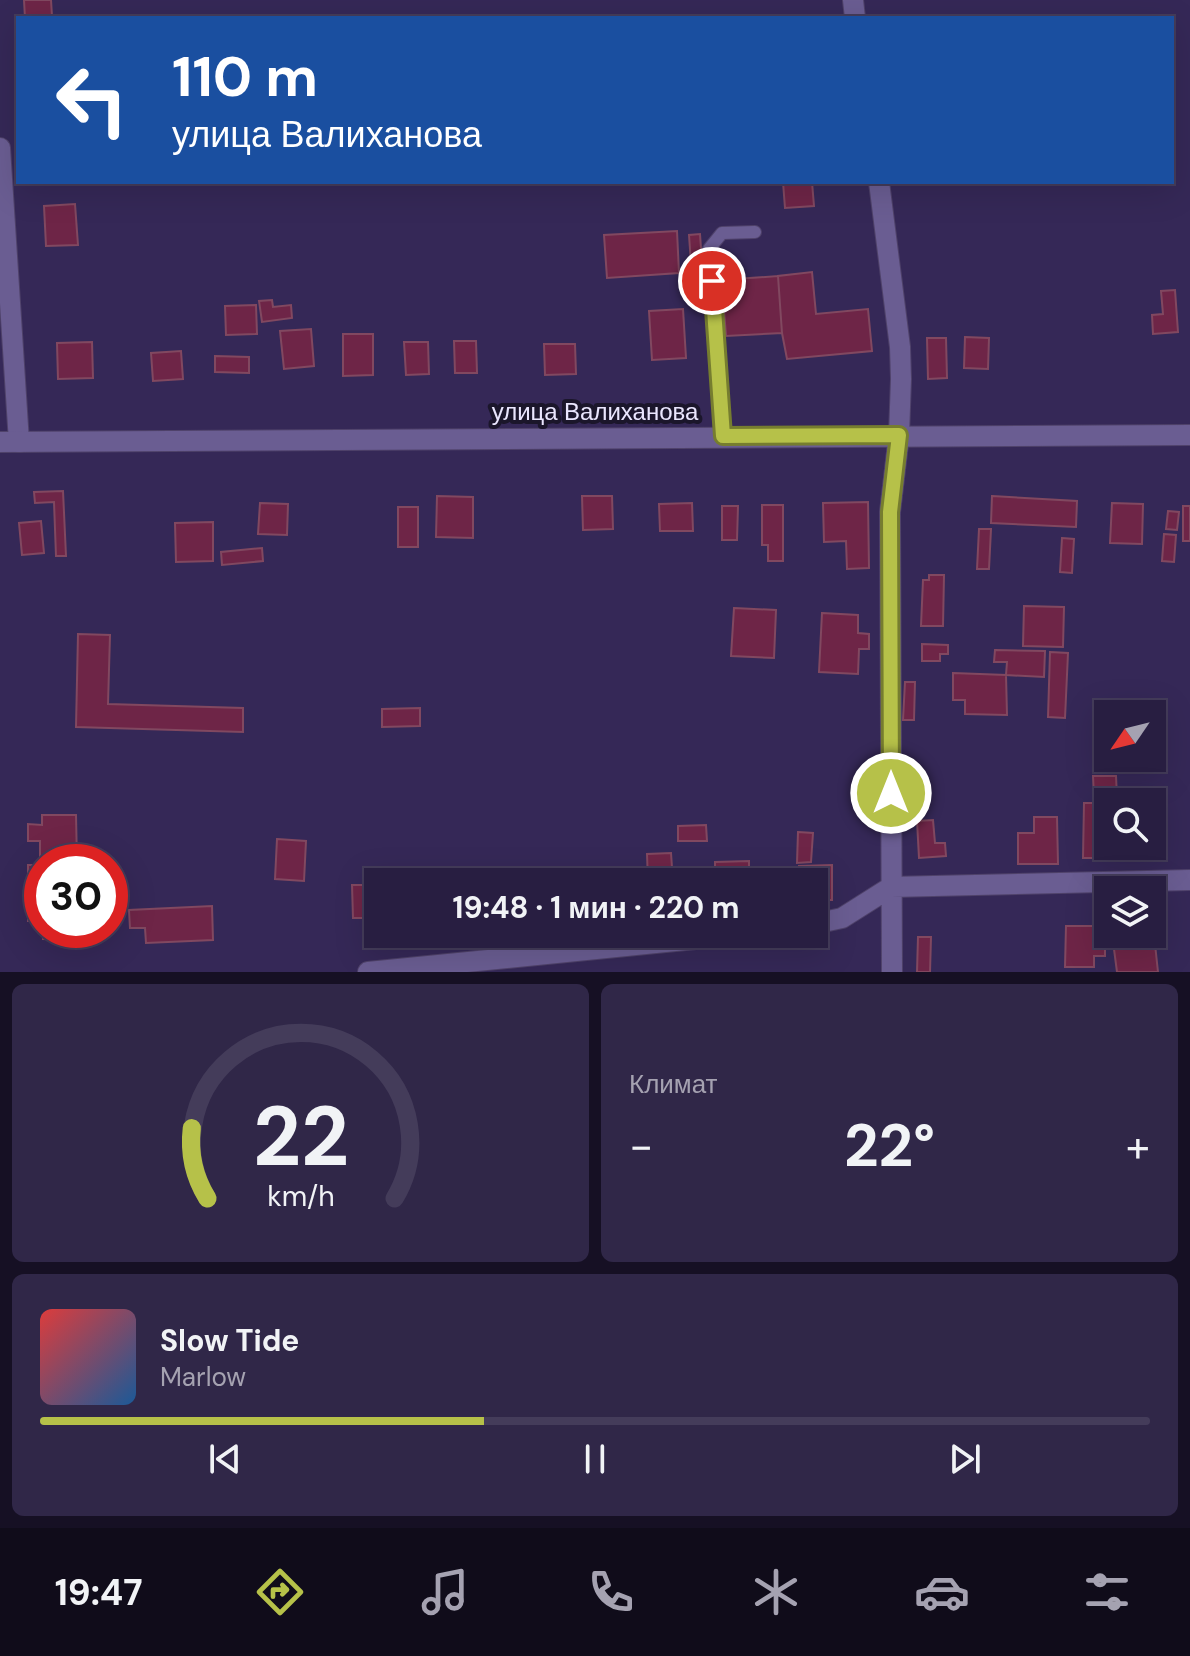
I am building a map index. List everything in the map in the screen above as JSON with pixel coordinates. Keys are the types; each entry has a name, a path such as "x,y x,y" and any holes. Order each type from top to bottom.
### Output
{"street":[{"path":"0,148 10,442"},
{"path":"879,184 900,347 899,435 890,512 892,972"},
{"name":"улица Валиханова","path":"10,442 1190,435"},
{"path":"828,921 842,918 891,887 1190,880"},
{"path":"368,972 606,948"}],"lane":[{"path":"723,436 709,249 722,233 755,232"}],"building":[{"path":"24,0 51,0 52,16 25,16"},
{"path":"783,184 812,184 814,206 785,208"},
{"path":"75,204 78,245 46,246 44,206"},
{"path":"677,231 679,273 607,278 604,235"},
{"path":"700,234 705,306 694,307 689,235"},
{"path":"812,272 816,314 868,309 872,351 787,359 778,276"},
{"path":"778,276 782,333 726,336 723,297 738,296 736,279"},
{"path":"1175,290 1178,332 1153,334 1152,315 1163,314 1161,291"},
{"path":"272,300 273,307 291,305 292,318 262,322 259,301"},
{"path":"256,305 257,334 226,335 225,306"},
{"path":"683,309 686,358 652,360 649,311"},
{"path":"311,329 314,366 284,369 280,331"},
{"path":"343,334 373,334 373,375 343,376"},
{"path":"965,337 989,338 988,369 964,368"},
{"path":"927,338 946,338 947,378 928,379"},
{"path":"454,341 476,341 477,373 455,373"},
{"path":"92,342 93,378 58,379 57,343"},
{"path":"404,342 428,342 429,374 406,375"},
{"path":"544,344 575,344 576,374 545,375"},
{"path":"181,351 183,379 153,381 151,353"},
{"path":"215,356 249,357 249,373 215,372"},
{"path":"63,491 66,556 56,556 54,502 35,503 34,492"},
{"path":"437,496 473,497 473,538 436,537"},
{"path":"582,496 612,496 613,529 583,530"},
{"path":"992,496 1077,501 1076,527 991,523"},
{"path":"868,502 869,568 847,569 846,541 824,542 823,503"},
{"path":"260,503 288,504 287,535 258,534"},
{"path":"692,503 693,531 660,531 659,504"},
{"path":"1112,503 1143,504 1142,544 1110,543"},
{"path":"762,505 783,505 783,561 768,561 768,545 762,545"},
{"path":"722,506 738,506 737,540 722,540"},
{"path":"1183,506 1190,506 1190,541 1183,541"},
{"path":"398,507 418,507 418,547 398,547"},
{"path":"1168,511 1179,512 1177,530 1166,529"},
{"path":"41,521 44,553 22,555 19,523"},
{"path":"213,522 213,561 176,562 175,523"},
{"path":"979,529 991,529 989,569 977,569"},
{"path":"1164,534 1176,535 1174,562 1162,561"},
{"path":"1062,538 1074,539 1072,573 1060,572"},
{"path":"262,548 263,561 222,565 221,552"},
{"path":"929,575 944,575 943,626 921,626 923,580 929,580"},
{"path":"1024,606 1064,607 1063,647 1023,646"},
{"path":"734,608 776,610 774,658 731,656"},
{"path":"822,613 858,615 858,633 869,634 869,649 859,649 858,674 819,672"},
{"path":"78,634 110,635 108,704 243,708 243,732 76,727"},
{"path":"922,644 948,645 948,654 940,654 940,661 922,661"},
{"path":"995,650 1045,651 1044,677 1006,675 1007,662 994,662"},
{"path":"1050,652 1068,653 1065,718 1048,717"},
{"path":"953,673 1006,675 1007,715 965,714 965,700 953,700"},
{"path":"905,682 915,682 914,720 903,720"},
{"path":"420,708 420,726 382,727 382,709"},
{"path":"1093,776 1116,776 1117,788 1094,788 1094,798"},
{"path":"1084,803 1094,803 1094,858 1083,858"},
{"path":"42,815 76,815 77,844 28,841 28,824 42,825"},
{"path":"1034,817 1057,817 1058,864 1018,864 1018,833 1034,833"},
{"path":"933,820 935,843 945,843 946,856 919,858 917,821"},
{"path":"706,825 707,841 678,841 678,826"},
{"path":"798,832 813,833 811,862 797,863"},
{"path":"277,839 306,841 304,881 275,879"},
{"path":"671,853 672,868 648,868 647,854"},
{"path":"749,861 749,868 715,868 715,862"},
{"path":"832,865 832,900 828,900 828,868 799,866"},
{"path":"352,885 364,885 364,918 353,918"},
{"path":"212,906 213,940 146,943 145,928 130,928 129,910"},
{"path":"1066,926 1094,926 1094,948 1105,948 1105,956 1094,956 1094,967 1065,967"},
{"path":"918,937 931,937 930,972 917,972"},
{"path":"1114,948 1155,948 1158,972 1117,972"}],"route":[{"path":"712,281 723,436 899,435 890,512 891,793"}]}
